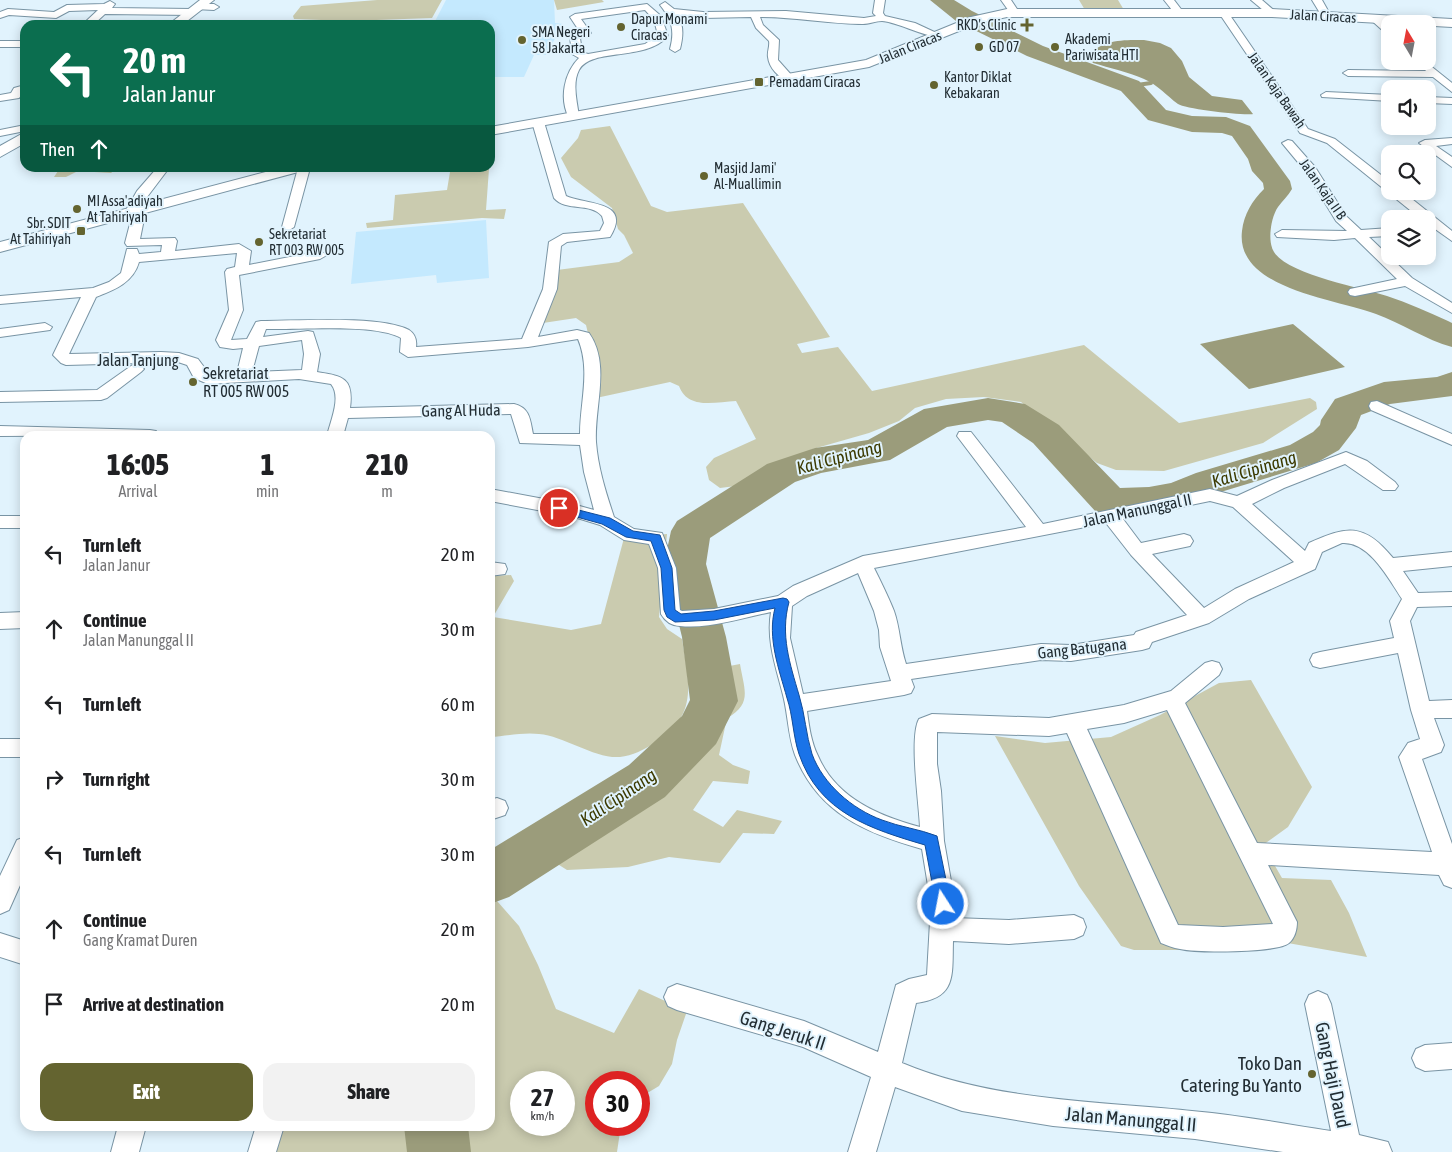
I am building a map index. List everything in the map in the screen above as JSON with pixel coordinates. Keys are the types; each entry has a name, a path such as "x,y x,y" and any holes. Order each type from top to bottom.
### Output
{"street":[{"path":"659,0 673,12 679,31 675,49"},
{"path":"880,0 878,12 882,18"},
{"path":"1006,0 1014,12"},
{"path":"1169,0 1179,13"},
{"path":"1256,0 1272,14"},
{"path":"1317,0 1326,16"},
{"path":"703,15 712,4"},
{"path":"0,15 8,12 56,15 67,8 108,6 203,7"},
{"path":"93,20 108,6"},
{"path":"182,20 203,7"},
{"path":"574,116 569,96 574,68 587,57 644,48 656,44 663,36 663,26 655,13 647,7 575,17 586,32 575,36 577,54 587,57"},
{"path":"1400,7 1409,15"},
{"path":"673,12 703,15 786,14 864,21 882,18 912,25 938,36"},
{"name":"Jalan Ciracas","path":"495,130 873,62 966,23 985,17 1014,12 1224,13 1381,18"},
{"name":"Jalan Kaja Bawah","path":"1224,13 1304,131 1331,141 1381,181"},
{"path":"754,14 759,26 774,40 775,48 772,54 775,64 789,78"},
{"path":"1374,18 1381,25"},
{"name":"Jalan Ciracas","path":"1436,22 1452,23"},
{"path":"0,44 20,44"},
{"path":"1431,70 1452,89"},
{"path":"1348,73 1436,74"},
{"path":"0,98 15,96 20,89"},
{"path":"1326,95 1381,98"},
{"path":"1436,100 1452,101"},
{"path":"528,343 550,290 554,245 563,238 605,234 610,223 608,216 597,206 560,198 538,122"},
{"path":"0,133 20,129"},
{"path":"0,153 20,139"},
{"path":"1452,140 1425,143 1452,163"},
{"name":"Jalan Kaja II B","path":"1288,144 1311,170 1341,218 1407,281 1452,309"},
{"path":"160,172 141,194 136,211 132,243 170,241 167,256"},
{"path":"0,246 282,172"},
{"path":"288,227 303,172"},
{"path":"1404,200 1415,210"},
{"path":"1436,229 1452,237"},
{"path":"1282,234 1312,236 1381,233"},
{"path":"0,300 90,294 123,280 132,266 133,255 167,256 242,248 244,251 242,270"},
{"path":"309,375 312,354 308,335 229,346 223,342 236,310 231,273 320,255"},
{"path":"1355,292 1407,281"},
{"name":"Jalan Tanjung","path":"90,294 61,355 63,359 179,358 193,362 199,375 205,378 309,375 340,382 343,387 341,413 336,431"},
{"path":"243,378 252,343 261,325 344,326 390,329 404,334 409,341 408,352 528,343 577,334 585,337 591,374 588,440 590,464 606,521"},
{"path":"0,333 46,327"},
{"path":"0,396 100,396 136,369"},
{"path":"1377,406 1452,440"},
{"name":"Gang Al Huda","path":"341,413 514,409 520,412 526,439 588,440"},
{"path":"0,431 20,432"},
{"path":"965,436 1039,531"},
{"path":"1239,503 1278,484 1346,458 1360,465 1389,486"},
{"name":"Jalan Manunggal II","path":"606,521 630,535 656,538 667,568 670,610 676,618 684,619 714,616 783,602 800,591 863,563 1039,531 1210,495 1239,503 1308,564"},
{"path":"495,496 576,511 606,521"},
{"path":"1110,515 1137,550 1202,618"},
{"path":"0,522 20,522"},
{"path":"1308,564 1315,548 1343,536 1350,536 1368,545 1389,565 1413,600"},
{"path":"1137,550 1184,541"},
{"path":"1389,565 1452,559"},
{"path":"796,704 903,689 904,684 890,647 889,630 884,611 863,563"},
{"name":"Gang Batugana","path":"899,673 986,659 1041,652 1071,653 1142,642 1143,637 1202,618 1242,594 1308,564"},
{"path":"1249,853 1450,871 1410,757 1416,750 1434,745 1421,710 1400,621 1406,606 1413,600 1452,599"},
{"path":"783,602 779,616 778,636 796,704 805,753 814,775 823,787 857,815 879,825 932,841"},
{"path":"0,621 20,620"},
{"path":"1320,660 1404,644"},
{"path":"862,1152 887,1070 905,994 910,991 932,988 937,985 939,979 943,904 932,841 930,791 926,764 926,725 932,723 1029,727 1074,724 1149,708 1172,699 1212,669"},
{"path":"1074,724 1170,934 1178,938 1202,938 1257,937 1284,933 1285,922 1172,699"},
{"path":"1421,710 1452,708"},
{"path":"0,748 20,748"},
{"path":"0,902 20,859"},
{"path":"943,929 1010,932 1074,927"},
{"path":"0,945 20,951"},
{"name":"Gang Jeruk II","path":"677,997 804,1034 887,1070"},
{"name":"Gang Haji Daud","path":"1318,1004 1349,1149"},
{"path":"1425,1058 1452,1056"},
{"name":"Jalan Manunggal II","path":"887,1070 954,1094 999,1104 1053,1112 1204,1126 1378,1152"},
{"path":"125,1152 131,1131"},
{"path":"262,1152 268,1131"}],"shaded area":[{"path":"377,0 442,0 432,18 377,20 294,19 293,16 301,6"},
{"path":"446,0 554,0 555,23 563,24 546,55 534,55 524,77 495,77 495,20 436,20"},
{"path":"554,0 602,0 604,2 557,10"},
{"path":"1079,0 1118,0 1124,10 1085,10"},
{"path":"1144,40 1160,43 1171,48 1182,61 1189,77 1212,96 1242,100 1253,114 1215,112 1183,106 1149,81 1093,63 1088,56 1094,50 1107,43"},
{"path":"610,126 651,206 667,212 743,203 830,337 797,344 802,353 838,347 872,391 1084,345 1179,423 1310,398 1316,402 1317,409 1263,443 1164,471 1116,470 1097,463 1021,402 984,397 946,399 915,408 899,421 869,433 813,449 736,486 720,488 709,480 706,467 714,458 756,439 736,401 695,402 683,394 679,386 670,382 596,398 594,359 586,325 576,318 543,323 557,270 619,262 633,253 624,235 618,229 612,208 571,177 561,158 578,138 581,130"},
{"path":"57,172 76,172 66,177 54,177"},
{"path":"450,172 489,172 486,210 506,209 504,219 482,218 367,228 366,223 393,220 395,195 447,190"},
{"path":"486,220 489,278 437,283 436,275 351,284 356,232"},
{"path":"1293,324 1345,367 1249,389 1200,344"},
{"path":"667,534 659,617 667,629 682,639 687,670 688,697 679,721 655,743 643,750 620,757 600,755 559,739 539,734 495,737 495,617 571,630 601,624 624,538"},
{"path":"511,575 514,581 495,614 495,576"},
{"path":"740,664 745,695 744,701 735,713 727,718 719,755 733,765 750,771 748,784 713,781 693,810 723,827 737,810 782,821 774,834 743,833 720,863 669,857 628,867 567,870 548,858 648,791 695,750 712,728 723,706 719,668"},
{"path":"1251,680 1312,787 1288,827 1263,845 1282,878 1331,880 1349,913 1367,957 1282,942 1190,950 1134,950 1121,946 1079,886 995,736 1045,743 1111,737 1160,715 1219,683"},
{"path":"495,899 519,926 556,1009 614,1033 639,989 687,1011 677,1040 672,1064 659,1086 650,1091 650,1071 585,1071 585,1136 619,1136 617,1152 463,1152 460,1131 495,1131"},
{"path":"277,1131 427,1131 429,1152 271,1152"}],"waterway":[{"name":"Kali Cipinang","path":"940,0 964,16 1035,51 1130,86 1157,115 1192,124 1226,125 1241,131 1261,158 1266,171 1276,181 1278,189 1263,208 1257,228 1257,249 1267,264 1298,280 1395,310 1452,337"},
{"path":"1130,86 1151,83"},
{"name":"Kali Cipinang","path":"495,876 647,781 699,730 714,701 704,637 685,564 691,531 781,473 815,461 877,451 937,417 988,409 1012,412 1046,434 1110,502 1149,501 1179,495 1210,482 1303,454 1326,441 1338,428 1339,420 1348,407 1384,393 1444,387 1452,383"},
{"name":"Kali Cipinang","path":"437,1131 439,1152"}],"place":[{"name":"RKD's Clinic","path":"1027,25"},
{"name":"Dapur Monami Ciracas","path":"621,27"},
{"name":"SMA Negeri 58 Jakarta","path":"522,40"},
{"name":"GD 07","path":"979,47"},
{"name":"Akademi Pariwisata HTI","path":"1055,47"},
{"name":"Pemadam Ciracas","path":"759,82"},
{"name":"Kantor Diklat Kebakaran","path":"934,85"},
{"name":"Masjid Jami' Al-Muallimin","path":"704,176"},
{"name":"MI Assa'adiyah At Tahiriyah","path":"77,209"},
{"name":"Sbr. SDIT At Tahiriyah","path":"81,231"},
{"name":"Sekretariat RT 003 RW 005","path":"259,242"},
{"name":"Sekretariat RT 005 RW 005","path":"193,382"},
{"name":"Toko Dan Catering Bu Yanto","path":"1312,1074"}],"route":[{"path":"559,508 576,511 606,521 620,531 630,535 656,538 667,568 671,614 676,618 714,616 783,602 779,616 778,636 796,704 805,753 814,775 823,787 857,815 879,825 932,841 943,904"}]}
